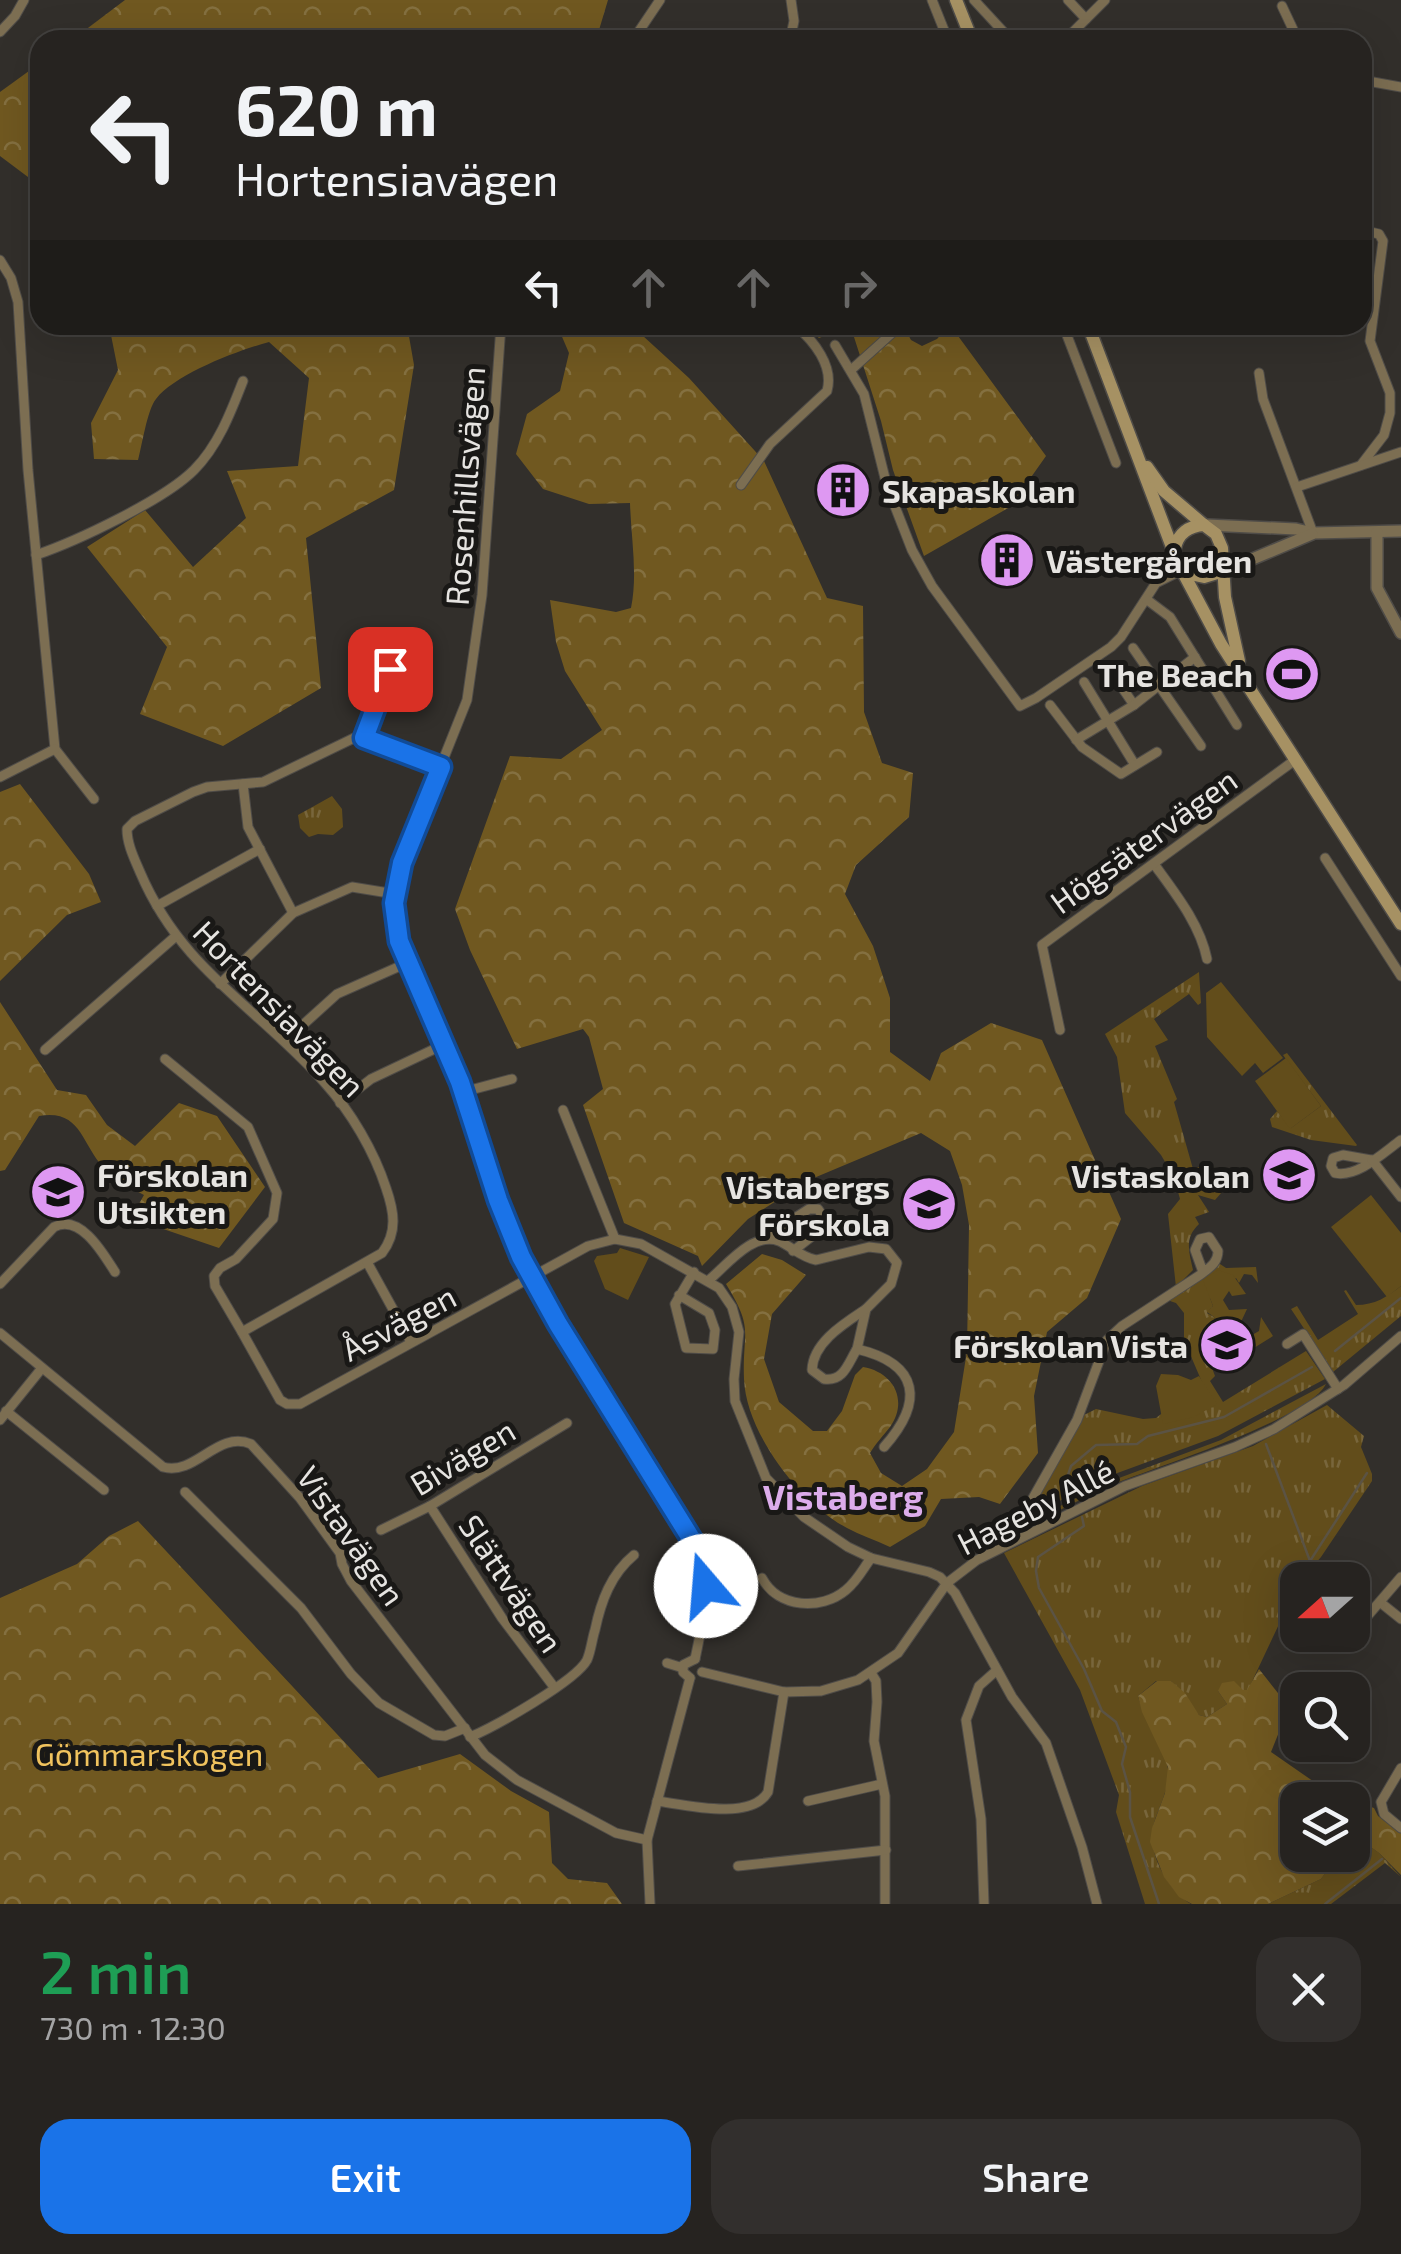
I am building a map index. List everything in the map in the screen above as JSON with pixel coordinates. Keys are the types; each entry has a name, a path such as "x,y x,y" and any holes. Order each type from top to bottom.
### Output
{"main road":[{"path":"956,0 967,30"},
{"path":"1092,335 1184,572 1221,644 1401,924"},
{"path":"1136,448 1164,491 1220,540 1231,636 1249,686"},
{"path":"1175,548 1184,531 1206,525"},
{"path":"1184,572 1204,577 1224,571"}],"street":[{"path":"0,32 16,16 24,0"},
{"path":"640,30 660,0"},
{"path":"791,0 792,30"},
{"path":"932,0 944,30"},
{"path":"974,0 1001,30"},
{"path":"1068,0 1086,19"},
{"path":"1075,30 1105,0"},
{"path":"1282,6 1293,30"},
{"path":"1372,82 1401,87"},
{"path":"1372,232 1379,234 1383,241 1372,325"},
{"path":"0,260 18,302 55,749 94,799"},
{"name":"Rosenhillsvägen","path":"395,894 402,863 468,700 482,595 500,335"},
{"path":"742,484 770,444 827,391 828,370 806,335"},
{"path":"850,370 890,335"},
{"path":"1066,335 1116,463"},
{"path":"1360,465 1388,428 1390,402 1371,335"},
{"path":"836,346 864,394 886,486 912,550 932,586 1020,706 1111,646 1156,583 1184,572"},
{"path":"1258,373 1263,399 1312,534"},
{"path":"36,555 65,545 167,490 195,469 226,425 243,381"},
{"path":"1298,488 1401,452"},
{"path":"1206,525 1296,529 1312,534 1401,531"},
{"path":"1377,532 1377,588 1401,634"},
{"path":"1224,571 1312,534"},
{"path":"1146,599 1170,617 1237,725"},
{"path":"1133,648 1202,746"},
{"path":"406,651 390,669 364,738 441,767"},
{"path":"1076,740 1134,705 1195,657"},
{"path":"1108,667 1134,705"},
{"path":"1084,682 1134,765"},
{"path":"1050,704 1076,740 1121,774 1156,752"},
{"name":"Hortensiavägen","path":"242,1332 382,1253 390,1242 393,1208 373,1156 340,1102 285,1041 220,984 176,936 157,906 132,851 127,829 193,792 263,782 344,742 364,738"},
{"path":"0,777 55,749"},
{"name":"Högsätervägen","path":"1060,1030 1042,944 1296,760"},
{"path":"243,784 248,827 293,913"},
{"path":"157,906 260,849"},
{"path":"1325,858 1401,976"},
{"path":"1154,864 1186,908 1204,942 1207,958"},
{"path":"220,984 293,913 352,887 395,894 396,929 407,963 464,1092 498,1200 531,1277 698,1552 707,1602 694,1659"},
{"path":"45,1050 176,936"},
{"path":"285,1041 336,994 407,963"},
{"path":"340,1102 372,1080 445,1044"},
{"path":"166,1059 248,1127 277,1194 273,1219 236,1259 214,1276 215,1286 242,1332"},
{"path":"464,1092 512,1079"},
{"path":"563,1110 615,1239 659,1252 709,1280 732,1307 739,1332 736,1401 766,1478 804,1517 848,1547 870,1558 929,1572 947,1583 997,1670 1046,1742 1097,1904"},
{"path":"1401,1140 1372,1160 1401,1198"},
{"path":"709,1280 753,1243 809,1209 818,1209 824,1227 794,1251"},
{"path":"0,1284 63,1222 72,1223 91,1240 115,1272"},
{"path":"763,1238 776,1240 816,1260 881,1247 897,1263 895,1278 866,1309 823,1344 812,1362 812,1370 820,1378 837,1379 846,1371 857,1348 866,1309"},
{"name":"Åsvägen","path":"242,1332 280,1400 300,1404 588,1246 615,1239"},
{"path":"367,1262 411,1342"},
{"path":"679,1295 709,1313 715,1330 712,1350 686,1348 675,1304 679,1295 694,1272"},
{"path":"1042,1527 1033,1498 1077,1420 1107,1340 1203,1272"},
{"name":"Vistavägen","path":"0,1332 163,1468 176,1470 228,1441 251,1444 300,1498 340,1553 352,1581 485,1755 517,1780 601,1820 616,1833 647,1840"},
{"path":"1287,1344 1302,1334 1338,1389"},
{"name":"Hageby Allé","path":"702,1672 784,1692 833,1688 871,1673 904,1646 947,1583 977,1560 1125,1486 1274,1429 1338,1389 1401,1336"},
{"path":"857,1348 886,1359 900,1370 908,1384 907,1418 884,1447"},
{"path":"42,1368 3,1416 104,1490"},
{"name":"Bivägen","path":"382,1530 430,1506 567,1422"},
{"path":"185,1492 301,1608 379,1704 434,1735 467,1732 518,1712 586,1662 618,1568 634,1556"},
{"name":"Slättvägen","path":"430,1506 502,1618 554,1687"},
{"path":"762,1578 783,1599 816,1603 850,1587 870,1558"},
{"path":"1370,1615 1401,1577"},
{"path":"1381,1603 1401,1619"},
{"path":"683,1668 686,1661 694,1659 702,1664 699,1677 690,1678"},
{"path":"650,1904 647,1840 690,1678 683,1668 667,1663"},
{"path":"984,1904 982,1819 966,1720 976,1690 997,1670"},
{"path":"871,1673 877,1702 874,1741 882,1784 886,1904"},
{"path":"657,1802 736,1808 754,1806 764,1799 784,1692"},
{"path":"1401,1768 1380,1805 1384,1814 1401,1828"},
{"path":"808,1801 882,1784"},
{"path":"738,1866 886,1850"}],"green space":[{"path":"125,0 608,0 599,30 85,30"},
{"path":"30,70 30,178 0,156 0,92"},
{"path":"111,335 409,335 414,365 394,490 306,538 321,688 223,746 140,714 167,647 87,547 145,510 193,567 246,518 227,471 298,466 309,378 269,342 241,351 192,372 156,399 138,460 94,459 91,423 118,370"},
{"path":"561,335 642,335 689,378 764,461 827,598 863,606 864,712 882,763 913,773 909,817 856,865 845,894 873,946 890,998 890,1052 930,1081 941,1053 991,1023 1042,1040 1121,1219 1087,1298 1047,1332 1034,1396 1038,1453 1000,1504 979,1497 941,1499 925,1526 890,1547 829,1517 794,1484 765,1443 747,1400 744,1322 726,1284 762,1254 782,1260 806,1275 772,1314 764,1359 779,1402 813,1431 827,1431 842,1411 855,1375 863,1367 883,1375 895,1389 898,1407 890,1427 870,1453 881,1473 902,1486 927,1469 954,1432 967,1351 969,1225 962,1185 950,1151 921,1133 809,1180 748,1219 702,1266 698,1256 624,1223 583,1105 603,1089 589,1037 583,1029 517,1049 455,909 510,756 561,759 602,730 565,671 550,600 616,612 631,608 634,569 630,503 589,504 543,489 516,454 527,414 560,391 569,353"},
{"path":"850,335 908,335 922,346 941,335 957,335 1046,456 1010,507 924,556 893,470 854,337"},
{"path":"20,784 89,874 101,902 67,915 0,981 0,792"},
{"path":"332,796 342,809 343,827 333,835 309,837 300,828 298,815"},
{"path":"1199,972 1201,1003 1198,1005 1189,994 1154,1019 1168,1040 1155,1046 1177,1099 1174,1102 1193,1169 1205,1165 1222,1192 1215,1200 1198,1195 1209,1212 1195,1217 1199,1224 1189,1246 1193,1270 1176,1287 1168,1214 1180,1199 1174,1177 1161,1155 1125,1113 1117,1057 1105,1034"},
{"path":"1221,982 1283,1058 1263,1073 1255,1063 1242,1076 1207,1037 1206,993"},
{"path":"0,1002 57,1090 86,1095 107,1125 135,1146 179,1103 217,1116 265,1187 219,1248 131,1218 144,1195 108,1172 78,1130 64,1118 39,1116 5,1170 0,1171"},
{"path":"1287,1053 1356,1146 1311,1140 1272,1127 1270,1119 1277,1111 1291,1128 1321,1106 1283,1055"},
{"path":"1286,1058 1321,1106 1290,1129 1255,1081"},
{"path":"1371,1195 1401,1233 1401,1286 1387,1297 1331,1227"},
{"path":"620,1248 649,1257 628,1300 605,1289 594,1261 597,1256 617,1253"},
{"path":"1220,1264 1226,1268 1256,1267 1258,1283 1252,1275 1244,1274 1239,1283 1236,1278 1210,1298 1213,1306 1207,1313 1214,1317 1222,1351 1210,1381 1223,1402 1306,1351 1325,1379 1218,1436 1112,1475 1041,1510 1038,1496 1082,1416 1096,1409 1156,1418 1202,1382 1184,1340 1184,1313 1176,1303 1167,1300"},
{"path":"1218,1270 1233,1275 1246,1294 1232,1296 1229,1291 1223,1300 1229,1310 1247,1309 1240,1324 1244,1333 1252,1335 1259,1331 1261,1317 1273,1336 1233,1361 1222,1351 1214,1317 1207,1312 1213,1306 1203,1280"},
{"path":"1401,1286 1401,1316 1333,1372 1291,1309 1297,1306 1318,1340 1358,1314 1344,1291 1356,1305 1363,1305 1380,1300"},
{"path":"1161,1374 1191,1380 1199,1376 1217,1404 1194,1417 1163,1424 1156,1386"},
{"path":"1326,1384 1313,1398 1261,1427 1046,1513 1111,1481 1221,1440"},
{"path":"1327,1405 1364,1436 1361,1447 1372,1481 1317,1562 1280,1562 1280,1622 1248,1690 1218,1691 1227,1704 1207,1717 1199,1715 1171,1681 1156,1681 1138,1696 1168,1769 1166,1790 1152,1834 1156,1857 1174,1890 1191,1904 1145,1904 1116,1812 1119,1795 1080,1690 1004,1553 1142,1486 1253,1446"},
{"name":"Gömmarskogen","path":"138,1521 378,1778 460,1754 511,1791 549,1812 552,1863 568,1879 607,1883 622,1904 0,1904 0,1598 77,1564 109,1536"},
{"path":"1259,1669 1280,1696 1280,1730 1271,1752 1280,1762 1314,1782 1280,1782 1280,1872 1326,1872 1321,1879 1268,1904 1192,1904 1179,1897 1164,1877 1150,1842 1165,1793 1168,1767 1138,1696 1157,1681 1171,1681 1185,1693 1199,1715 1207,1717 1227,1704 1218,1691 1222,1683 1234,1681 1247,1690"},
{"path":"1370,1807 1401,1833 1401,1875 1370,1846"},
{"path":"1370,1846 1401,1877 1385,1863 1331,1904 1268,1904 1321,1879 1326,1872 1370,1872"}],"waterway":[{"path":"1335,1351 1401,1298"},
{"path":"1071,1490 1071,1466 1096,1445 1137,1444 1148,1436 1224,1417 1312,1367"},
{"path":"1266,1444 1310,1561 1367,1473"},
{"path":"1082,1517 1084,1526 1038,1557 1039,1588 1084,1669 1102,1711 1116,1722 1126,1747 1122,1764 1130,1792 1130,1817 1159,1904"},
{"path":"1325,1904 1382,1859"}],"place":[{"name":"Skapaskolan","path":"843,490"},
{"name":"Västergården","path":"1007,560"},
{"name":"The Beach","path":"1292,674"},
{"name":"Vistaskolan","path":"1289,1175"},
{"name":"Förskolan Utsikten","path":"58,1192"},
{"name":"Vistabergs Förskola","path":"929,1204"},
{"name":"Förskolan Vista","path":"1227,1345"}],"district":[{"name":"Vistaberg","path":"843,1496"}],"route":[{"path":"390,669 364,738 441,767 402,863 394,903 399,941 460,1082 521,1257 692,1540 706,1586"}]}
